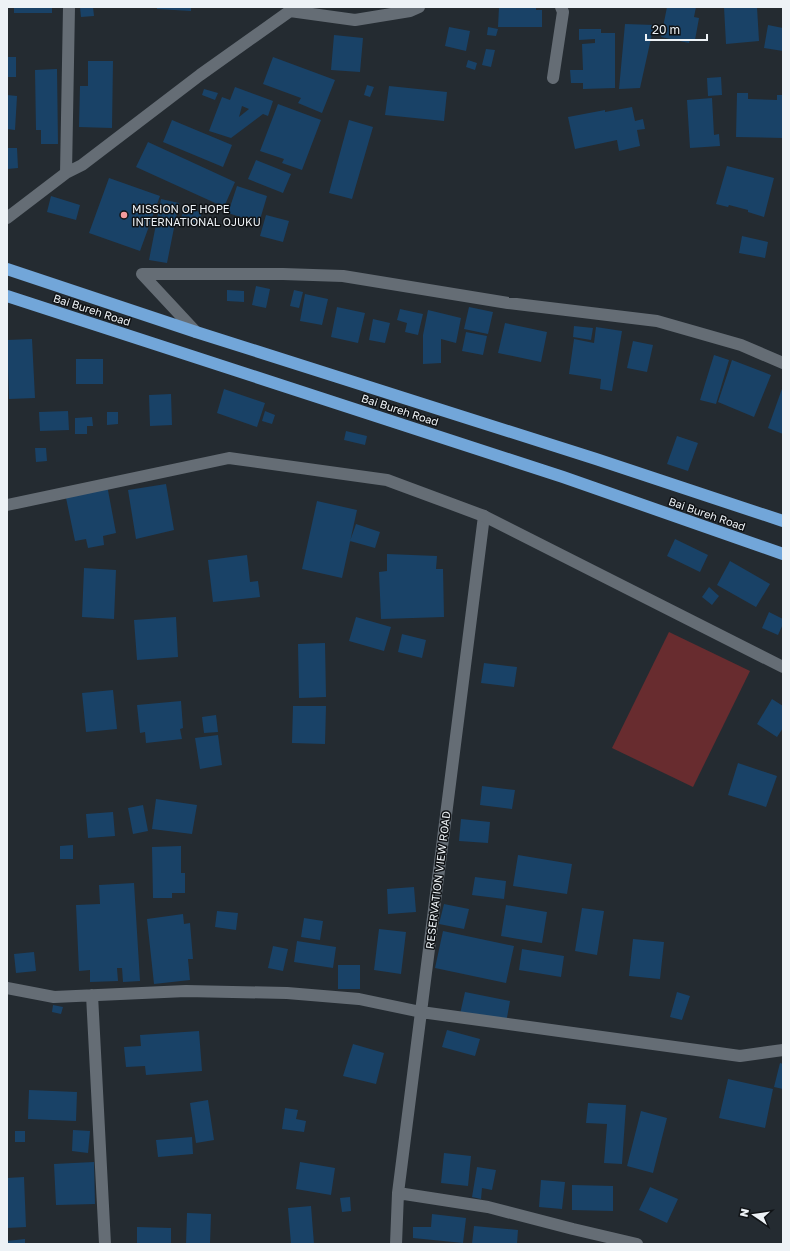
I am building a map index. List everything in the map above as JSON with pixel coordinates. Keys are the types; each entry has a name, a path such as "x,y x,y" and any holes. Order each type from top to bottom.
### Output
{"highway":[{"name":"Bai Bureh Road","path":"7,269 196,332 596,459 783,521"},
{"name":"Bai Bureh Road","path":"7,296 562,477 783,554"}],"street":[{"path":"66,173 69,7"},
{"path":"7,218 66,173 82,165 291,8 355,20 410,11 419,7"},
{"path":"553,78 563,12 561,7"},
{"path":"196,332 142,274 283,274 342,276 508,303 657,320 741,345 783,363"},
{"path":"7,505 229,458 387,480 484,516 783,667"},
{"name":"RESERVATION VIEW ROAD","path":"396,1244 398,1193 484,516"},
{"path":"7,988 54,996 186,991 287,993 359,999 421,1012 740,1056 783,1050"},
{"path":"92,995 105,1244"},
{"path":"398,1193 488,1207 637,1244"}],"shaded area":[{"path":"669,632 750,671 693,787 612,748"}],"building":[{"path":"14,7 52,7 52,13 14,13"},
{"path":"80,7 93,7 94,16 81,17"},
{"path":"157,7 191,7 191,11 157,9"},
{"path":"499,7 536,7 536,10 542,10 542,27 498,27"},
{"path":"667,7 696,7 694,17 699,18 695,40 690,39 689,43 661,37"},
{"path":"724,7 757,7 759,41 726,44"},
{"path":"625,24 654,25 640,88 619,89"},
{"path":"768,25 783,28 783,51 764,48"},
{"path":"449,27 470,31 466,51 445,46"},
{"path":"488,27 498,29 496,36 487,35"},
{"path":"579,29 601,29 601,33 615,33 615,88 583,89 583,83 571,83 570,70 583,70 582,44 595,43 595,39 579,40"},
{"path":"334,35 363,38 360,72 331,70"},
{"path":"486,49 495,50 491,67 482,65"},
{"path":"7,57 16,57 16,77 7,77"},
{"path":"273,57 335,80 322,113 298,103 301,98 263,84"},
{"path":"468,60 477,63 475,70 466,67"},
{"path":"88,61 113,61 112,128 79,127 80,86 88,86"},
{"path":"57,69 58,144 41,144 41,130 36,130 35,70"},
{"path":"721,77 722,95 708,96 707,78"},
{"path":"367,85 374,87 370,97 364,95"},
{"path":"389,86 447,92 444,121 385,115"},
{"path":"235,87 273,101 268,116 263,114 231,138 209,131 222,97 230,100","holes":["242,106 249,109 239,117"]},
{"path":"204,89 218,93 215,100 202,95"},
{"path":"737,93 748,93 748,99 777,100 777,95 783,95 783,138 736,137"},
{"path":"7,95 17,96 15,130 7,129"},
{"path":"712,98 714,135 719,134 720,146 690,148 687,100"},
{"path":"278,104 321,120 302,170 282,163 284,159 260,151"},
{"path":"632,107 635,121 643,119 645,129 637,130 640,146 619,151 617,140 575,149 568,117 605,110 605,112"},
{"path":"172,120 232,145 223,167 163,142"},
{"path":"349,120 373,127 352,199 329,193"},
{"path":"148,142 235,182 224,207 136,167"},
{"path":"7,148 17,148 18,168 7,169"},
{"path":"256,160 291,174 283,193 248,179"},
{"path":"727,166 774,178 764,217 748,212 748,210 729,205 728,207 716,204"},
{"name":"MISSION OF HOPE INTERNATIONAL OJUKU","path":"109,178 160,196 140,251 89,233"},
{"path":"237,186 267,196 259,223 228,213"},
{"path":"51,196 80,205 76,220 47,212"},
{"path":"161,199 179,203 167,263 149,260"},
{"path":"186,207 202,213 198,224 181,217"},
{"path":"266,215 289,221 283,242 260,236"},
{"path":"742,236 768,242 765,258 739,253"},
{"path":"256,286 270,289 266,308 252,305"},
{"path":"227,290 244,291 244,302 227,301"},
{"path":"294,290 303,292 299,308 290,306"},
{"path":"305,294 328,299 322,325 300,321"},
{"path":"337,307 365,313 358,343 331,337"},
{"path":"469,307 493,312 488,334 464,329"},
{"path":"400,309 423,314 418,335 405,332 407,323 397,320"},
{"path":"428,310 461,318 456,343 441,339 441,363 423,364 423,335"},
{"path":"373,319 390,323 385,343 369,340"},
{"path":"505,323 547,332 541,362 498,353"},
{"path":"574,326 593,328 591,340 573,337"},
{"path":"596,327 622,331 612,391 600,389 601,379 569,374 574,339 594,343"},
{"path":"466,332 487,336 483,355 462,351"},
{"path":"32,339 35,398 9,399 7,340"},
{"path":"633,341 653,345 647,372 627,368"},
{"path":"714,355 729,360 716,404 700,400"},
{"path":"76,359 103,359 103,384 76,384"},
{"path":"732,360 771,375 754,417 718,402"},
{"path":"783,386 783,434 768,428"},
{"path":"224,389 265,403 257,427 217,413"},
{"path":"171,394 172,425 150,426 149,395"},
{"path":"68,411 69,430 40,431 39,412"},
{"path":"265,411 275,415 272,424 262,421"},
{"path":"107,412 118,412 118,424 107,425"},
{"path":"92,417 93,426 87,426 87,434 75,434 75,418"},
{"path":"346,431 367,436 365,445 344,440"},
{"path":"677,436 698,443 688,471 667,464"},
{"path":"35,448 46,448 47,461 36,462"},
{"path":"166,484 174,530 136,539 128,490"},
{"path":"107,485 116,533 103,536 104,545 88,548 86,539 75,541 65,493"},
{"path":"317,501 357,510 342,578 302,569"},
{"path":"356,524 380,532 375,548 350,541"},
{"path":"675,539 708,555 700,572 667,556"},
{"path":"387,554 437,556 436,569 443,569 444,617 381,619 379,572 387,571"},
{"path":"247,555 250,582 258,581 260,597 213,602 208,560"},
{"path":"730,561 770,584 756,607 717,585"},
{"path":"84,568 116,570 114,619 82,617"},
{"path":"709,587 719,596 712,605 702,597"},
{"path":"769,612 783,619 783,624 778,635 762,628"},
{"path":"176,617 178,657 137,660 134,620"},
{"path":"356,617 391,627 384,651 349,641"},
{"path":"402,634 426,640 422,658 398,652"},
{"path":"325,643 326,697 299,698 298,644"},
{"path":"484,663 517,667 514,687 481,683"},
{"path":"113,690 117,729 86,732 82,693"},
{"path":"772,699 783,706 783,728 777,737 757,724"},
{"path":"181,701 183,728 180,729 182,739 146,743 145,732 140,733 137,705"},
{"path":"293,706 326,706 325,744 292,743"},
{"path":"216,715 218,732 204,733 202,717"},
{"path":"218,735 222,765 200,769 195,738"},
{"path":"738,763 777,776 766,807 728,795"},
{"path":"482,786 515,790 512,809 480,805"},
{"path":"156,799 197,805 192,834 152,829"},
{"path":"143,805 148,831 133,834 128,808"},
{"path":"113,812 115,836 88,838 86,814"},
{"path":"461,819 490,822 488,843 459,841"},
{"path":"73,845 73,859 60,859 60,846"},
{"path":"181,846 181,873 185,873 185,893 172,893 172,898 153,898 152,847"},
{"path":"518,855 572,864 567,894 513,886"},
{"path":"475,877 506,881 504,899 472,895"},
{"path":"134,883 140,981 123,982 122,968 117,968 118,981 90,982 90,970 79,971 76,905 100,904 99,885"},
{"path":"414,887 416,912 388,914 387,889"},
{"path":"444,904 469,909 464,929 439,924"},
{"path":"506,905 547,912 542,943 501,936"},
{"path":"582,908 604,911 597,955 575,951"},
{"path":"217,911 238,913 236,930 215,927"},
{"path":"183,914 184,924 190,923 193,959 188,959 190,980 154,984 147,919"},
{"path":"304,918 323,921 320,940 301,937"},
{"path":"379,929 406,932 401,974 374,970"},
{"path":"443,931 514,946 506,983 435,968"},
{"path":"633,939 664,942 660,979 629,976"},
{"path":"297,941 336,947 333,968 294,962"},
{"path":"273,946 288,949 283,971 268,968"},
{"path":"522,949 564,956 561,977 519,970"},
{"path":"34,952 36,971 16,973 14,954"},
{"path":"338,965 360,965 360,989 338,989"},
{"path":"465,992 510,1001 506,1023 460,1014"},
{"path":"677,992 690,996 682,1020 670,1017"},
{"path":"53,1005 63,1007 61,1014 52,1012"},
{"path":"447,1030 480,1039 475,1056 442,1047"},
{"path":"199,1031 202,1071 146,1075 145,1066 126,1067 124,1047 141,1046 140,1035"},
{"path":"353,1044 384,1053 376,1084 343,1076"},
{"path":"780,1063 783,1064 783,1089 774,1087"},
{"path":"728,1079 773,1089 765,1128 719,1118"},
{"path":"29,1090 77,1092 76,1121 28,1119"},
{"path":"208,1100 214,1140 196,1143 190,1103"},
{"path":"588,1103 626,1105 622,1164 604,1163 607,1124 586,1123"},
{"path":"285,1108 298,1110 296,1119 306,1121 304,1132 282,1129"},
{"path":"641,1111 667,1118 653,1173 627,1166"},
{"path":"73,1130 90,1131 88,1153 72,1151"},
{"path":"15,1131 25,1131 25,1142 15,1142"},
{"path":"192,1137 193,1154 158,1157 156,1140"},
{"path":"444,1153 471,1156 468,1186 441,1183"},
{"path":"94,1162 95,1204 56,1205 54,1164"},
{"path":"300,1162 335,1168 331,1195 296,1189"},
{"path":"477,1167 496,1170 492,1190 482,1188 481,1199 472,1197"},
{"path":"24,1177 26,1227 7,1228 7,1178"},
{"path":"541,1180 565,1182 562,1209 539,1207"},
{"path":"572,1185 613,1186 613,1211 572,1210"},
{"path":"650,1187 678,1199 667,1223 639,1210"},
{"path":"350,1197 351,1211 342,1212 340,1198"},
{"path":"311,1206 314,1244 291,1244 288,1208"},
{"path":"187,1213 211,1214 210,1244 186,1244"},
{"path":"432,1214 466,1218 463,1243 413,1238 413,1227 431,1227"},
{"path":"474,1226 518,1230 517,1244 472,1244"},
{"path":"137,1227 171,1228 171,1244 137,1244"},
{"path":"25,1239 25,1244 7,1244 7,1241"}],"place":[{"name":"MISSION OF HOPE INTERNATIONAL OJUKU","path":"124,215"}]}
